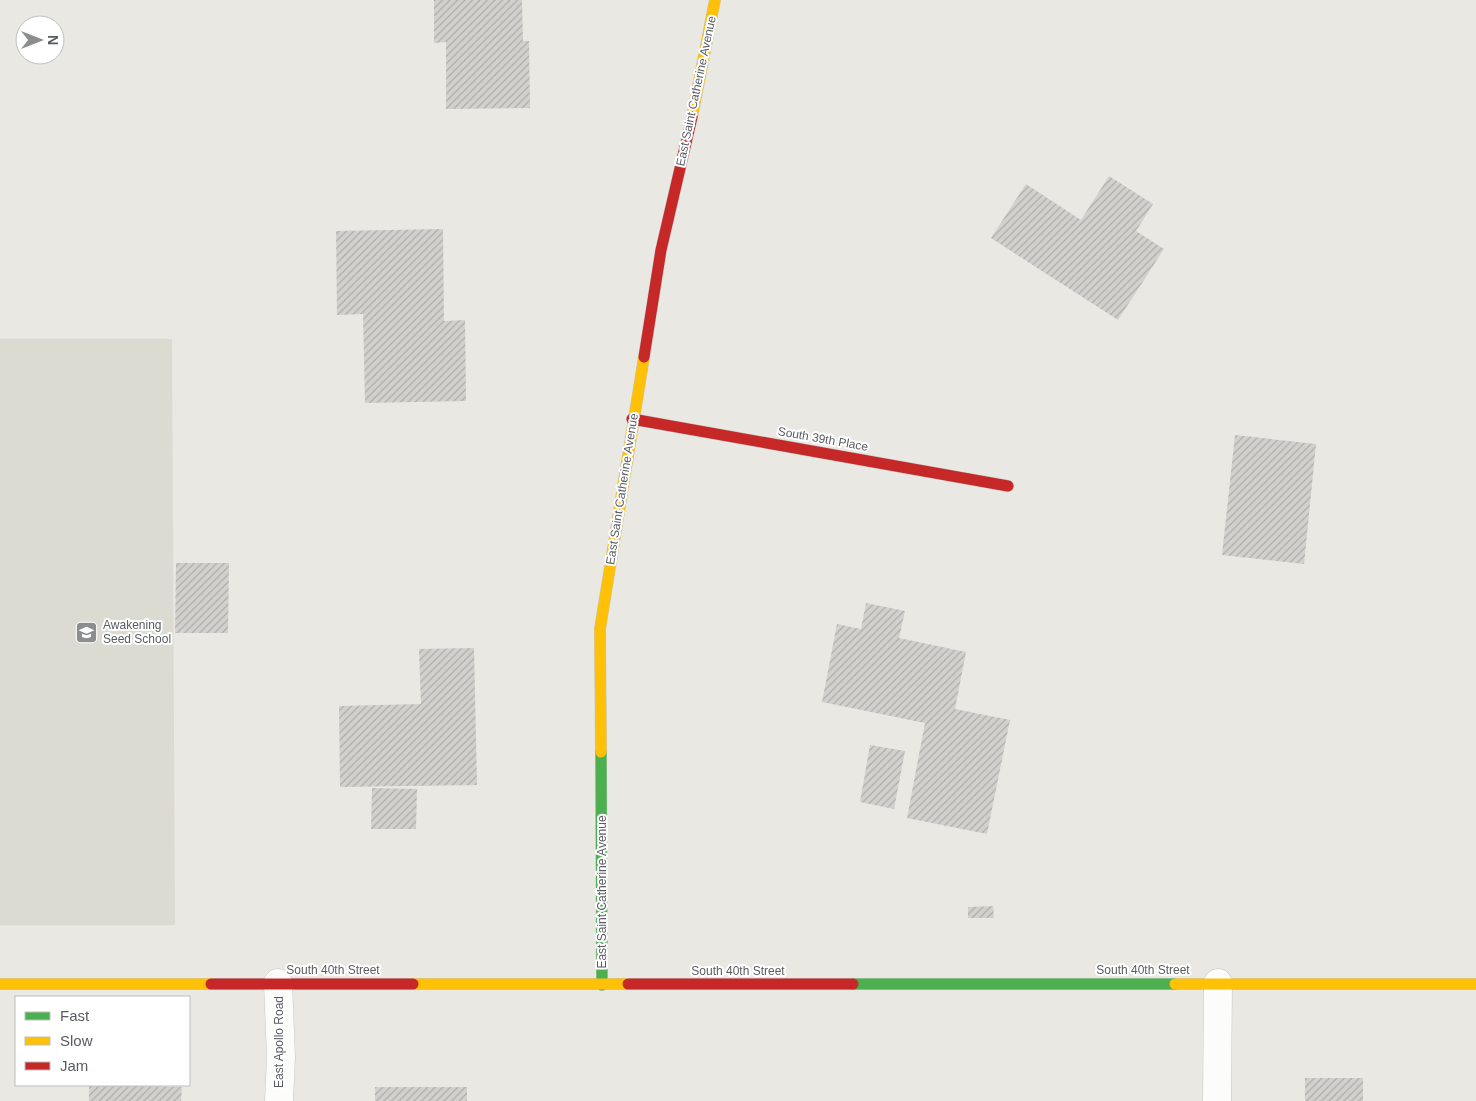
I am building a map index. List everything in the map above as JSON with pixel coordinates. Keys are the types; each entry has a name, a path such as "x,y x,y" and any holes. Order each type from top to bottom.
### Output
{"main road":[{"name":"East Saint Catherine Avenue","path":"602,984 600,629 632,419 661,250 693,111 715,0"},
{"name":"South 39th Place","path":"632,419 1008,486"},
{"name":"South 40th Street","path":"0,984 1476,984"}],"street":[{"name":"East Apollo Road","path":"278,983 281,1057 279,1101"},
{"path":"1217,1101 1218,983"}],"shaded area":[{"name":"Awakening Seed School","path":"0,339 172,339 175,925 0,925"}],"building":[{"path":"434,0 522,0 523,41 529,41 530,108 446,109 446,42 434,43"},
{"path":"1109,176 1153,204 1136,231 1164,249 1118,320 991,238 1026,184 1081,220"},
{"path":"443,229 444,321 465,320 466,401 365,403 363,314 337,315 336,231"},
{"path":"1235,435 1316,444 1304,564 1222,555"},
{"path":"176,563 229,563 228,633 175,633"},
{"path":"866,603 905,611 899,638 966,652 955,709 1010,720 987,834 907,818 925,723 822,702 837,624 861,629"},
{"path":"474,648 477,785 340,787 339,706 421,704 419,649"},
{"path":"870,745 905,751 894,809 860,802"},
{"path":"372,788 417,789 416,829 371,829"},
{"path":"993,906 994,918 968,918 968,907"},
{"path":"1305,1078 1363,1078 1363,1101 1305,1101"},
{"path":"89,1086 182,1087 181,1101 89,1101"},
{"path":"375,1087 467,1087 467,1101 375,1101"}],"traffic: fast":[{"path":"601,752 602,985"},
{"path":"853,984 1175,984"}],"traffic: slow":[{"path":"692,117 715,0"},
{"path":"601,752 600,629 644,357"},
{"path":"0,984 211,984"},
{"path":"413,984 628,984"},
{"path":"1175,984 1476,984"}],"traffic: jam":[{"path":"644,357 661,250 692,117"},
{"path":"632,419 1008,486"},
{"path":"211,984 413,984"},
{"path":"628,984 853,984"}],"place":[{"name":"Awakening Seed School","path":"87,632"}]}
